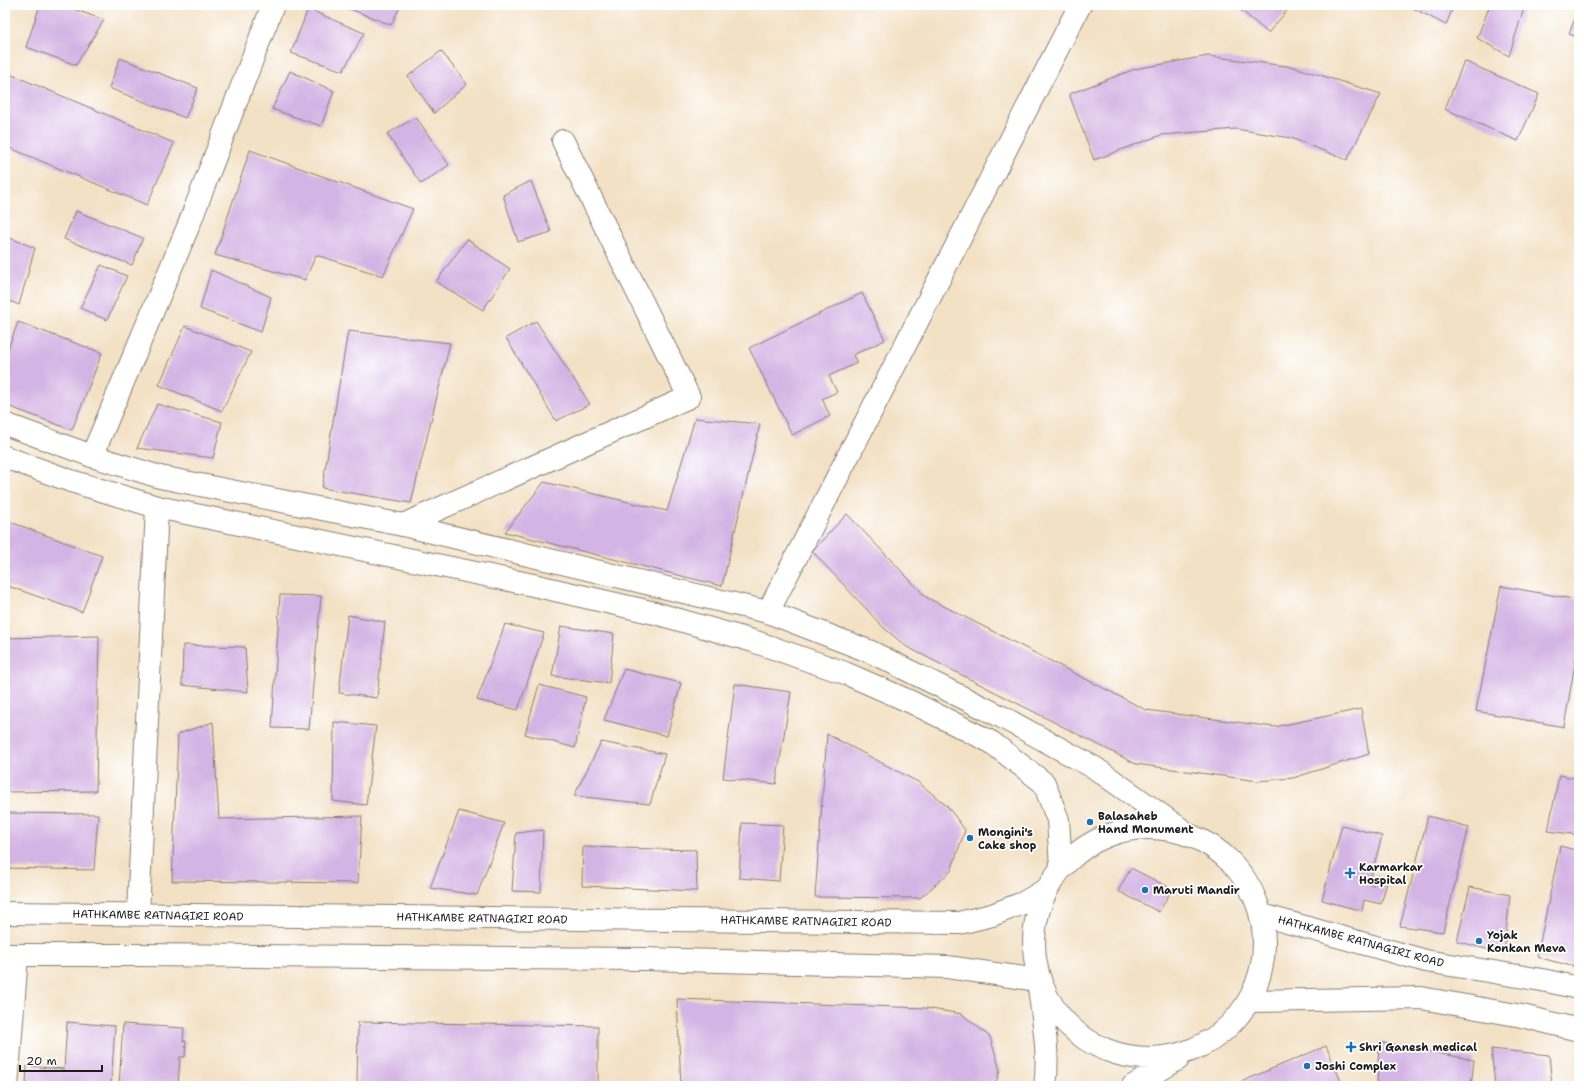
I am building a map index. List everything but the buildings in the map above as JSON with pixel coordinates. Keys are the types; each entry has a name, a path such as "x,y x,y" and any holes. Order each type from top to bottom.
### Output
{"main road":[{"path":"92,456 188,227 273,5"},
{"path":"768,612 1080,5"},
{"path":"403,525 689,398 563,141"},
{"path":"5,424 92,456 160,477 403,525 768,612 871,652 1002,717 1095,768 1189,835 1215,848 1237,868 1253,892 1262,915 1265,958 1251,1001 1237,1019 1215,1039 1189,1052 1133,1086"},
{"path":"5,457 71,481 157,507 533,585 655,613 753,641 845,673 911,702 991,742 1044,783 1058,820 1061,868"},
{"path":"138,914 157,507"},
{"path":"1045,1086 1045,1042 1033,950 1034,917 1047,889 1061,868 1088,845 1120,831 1154,828 1189,835"},
{"name":"HATHKAMBE RATNAGIRI ROAD","path":"5,913 959,923 999,913 1024,903 1047,889"},
{"name":"HATHKAMBE RATNAGIRI ROAD","path":"1262,915 1426,961 1542,980 1579,988"},
{"path":"7,1086 11,956 136,955 643,959 947,967 1038,980"},
{"path":"1038,980 1056,1012 1082,1038 1089,1042 1116,1054 1152,1059 1189,1052"},
{"path":"1251,1001 1421,998 1522,1016 1579,1030"}],"place":[{"name":"Balasaheb Hand Monument","path":"1090,822"},
{"name":"Mongini's Cake shop","path":"970,838"},
{"name":"Karmarkar Hospital","path":"1350,873"},
{"name":"Maruti Mandir","path":"1145,890"},
{"name":"Yojak Konkan Meva","path":"1479,941"},
{"name":"Shri Ganesh medical","path":"1351,1047"},
{"name":"Joshi Complex","path":"1307,1066"}]}
